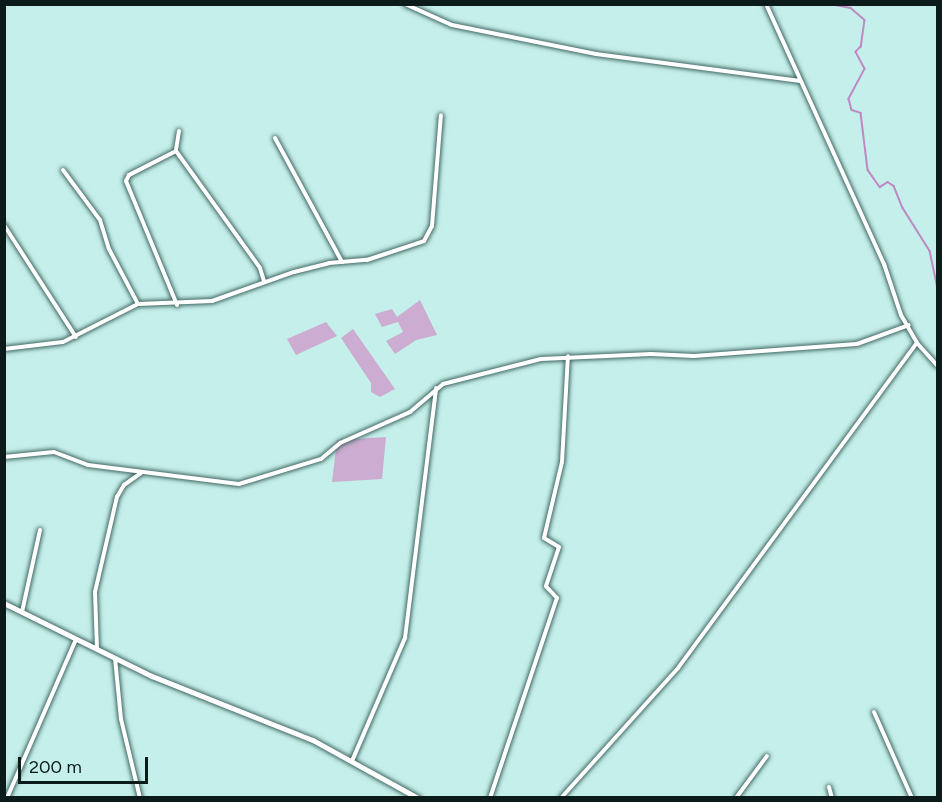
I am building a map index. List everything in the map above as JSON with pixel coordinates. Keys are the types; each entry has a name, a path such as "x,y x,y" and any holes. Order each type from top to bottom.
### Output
{"street":[{"path":"405,4 452,25 596,54 800,81"},
{"path":"766,4 884,264 901,315 909,325 917,343 938,366"},
{"path":"4,349 76,337 138,304 177,305 213,301 264,281 342,262 367,260 424,241 430,234 441,115"},
{"path":"179,131 176,151 260,268 264,281"},
{"path":"275,138 342,262"},
{"path":"176,151 129,175 126,182 177,305"},
{"path":"63,170 100,220 109,249 138,304"},
{"path":"4,225 76,337"},
{"path":"4,457 54,452 88,465 213,483 257,479 329,455 340,443 410,412 436,388 541,359 568,356 694,356 857,344 909,325"},
{"path":"561,798 678,668 917,343"},
{"path":"490,798 557,598 546,586 559,547 544,538 562,462 568,356"},
{"path":"352,761 405,638 436,388"},
{"path":"97,649 95,592 117,497 124,484 141,473"},
{"path":"22,613 40,530"},
{"path":"4,603 115,658 292,730 418,798"},
{"path":"8,798 76,639"},
{"path":"115,658 121,719 140,798"},
{"path":"874,712 912,798"},
{"path":"736,798 767,756"},
{"path":"829,787 832,798"}],"shaded area":[{"path":"420,300 437,335 416,340 395,354 386,341 403,332 398,322 382,327 375,314 392,309 397,317"},
{"path":"326,322 337,336 296,355 287,339"},
{"path":"353,329 395,389 380,397 371,392 371,383 341,338"},
{"path":"386,437 382,479 332,482 337,440"}],"waterway":[{"path":"830,4 851,8 865,20 861,47 856,52 865,69 849,99 852,110 861,113 868,170 880,187 888,182 894,186 903,208 930,251 938,288"}]}
